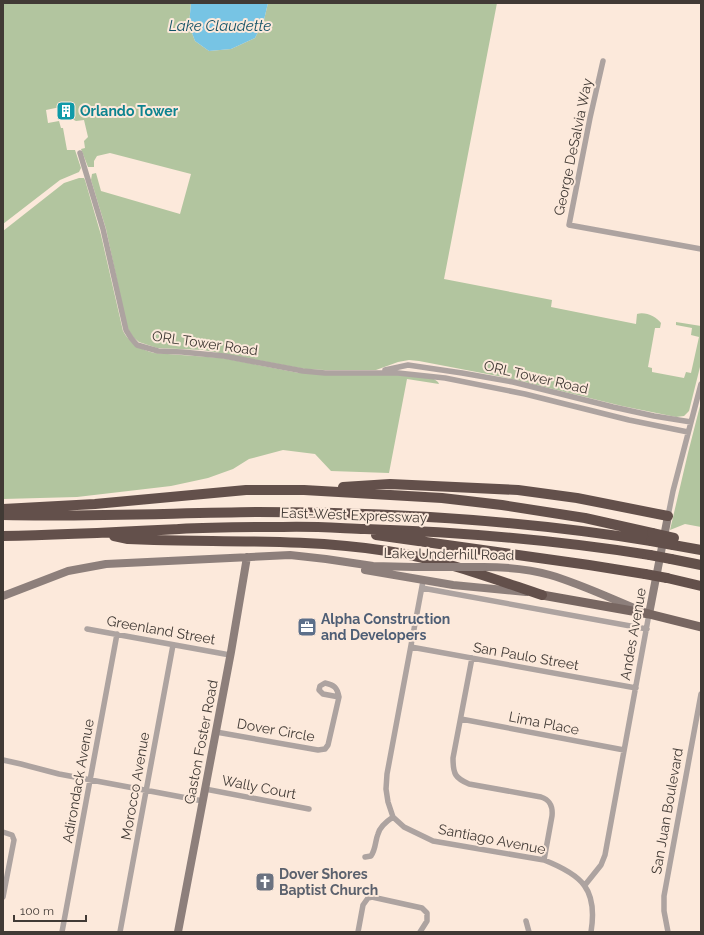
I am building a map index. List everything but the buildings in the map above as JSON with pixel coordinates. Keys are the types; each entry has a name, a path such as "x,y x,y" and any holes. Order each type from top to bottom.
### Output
{"highway":[{"path":"304,490 390,484 518,490 577,498 668,516"},
{"path":"3,509 95,504 246,490 304,490 442,498 502,505 585,518 674,542 692,542 698,550"},
{"name":"East-West Expressway","path":"3,515 257,512 370,515 424,517 652,537"},
{"name":"East-West Expressway","path":"3,536 286,527 408,530 500,537 607,548 701,565"},
{"path":"347,528 376,535 645,574 701,586"},
{"path":"102,533 128,539 307,543 387,551 429,559 455,566 542,595"}],"main road":[{"name":"Andes Avenue","path":"649,614 668,516"},
{"name":"Lake Underhill Road","path":"290,555 423,585 499,589 542,595 649,614 701,627"},
{"name":"Lake Underhill Road","path":"3,596 68,571 106,564 290,555 373,566 483,566 518,569 548,574 649,614"},
{"name":"Gaston Foster Road","path":"178,932 247,557"}],"street":[{"name":"George DeSalvia Way","path":"604,61 590,120 569,225 701,249"},
{"name":"ORL Tower Road","path":"80,152 103,229 126,330 130,338 137,345 158,351 190,352 224,356 325,374 406,373 445,378 688,432"},
{"name":"ORL Tower Road","path":"375,373 408,365 447,370 513,382 613,407 691,422"},
{"path":"445,378 447,370"},
{"name":"Andes Avenue","path":"668,516 701,384"},
{"path":"549,400 551,391"},
{"path":"365,856 371,856 374,851 378,833 386,821 393,817 388,802 386,789 387,774 423,585"},
{"name":"Lake Underhill Road","path":"423,585 647,629"},
{"name":"Andes Avenue","path":"585,885 601,865 605,855 649,614"},
{"name":"Greenland Street","path":"87,629 230,655"},
{"name":"Adirondack Avenue","path":"62,932 117,634"},
{"name":"Morocco Avenue","path":"120,932 173,645"},
{"name":"San Paulo Street","path":"411,647 636,688"},
{"path":"472,658 453,758 453,768 456,776 460,780 469,784 540,797 546,799 551,804 553,809 544,860"},
{"name":"San Juan Boulevard","path":"668,932 664,910 664,896 701,694"},
{"name":"Dover Circle","path":"216,732 318,750 325,749 328,745 339,697"},
{"name":"Lima Place","path":"460,719 624,750"},
{"path":"3,760 59,774 203,801"},
{"name":"Wally Court","path":"205,789 310,809"},
{"name":"Santiago Avenue","path":"393,817 404,827 433,842 544,860 575,875 585,885 592,904 594,918 591,932"},
{"path":"3,832 12,835 14,840 3,897"},
{"path":"358,932 363,905 368,898 372,897 422,908 427,913 427,921 420,932"},
{"path":"526,921 529,932"}],"green space":[{"path":"3,3 191,3 189,25 195,41 209,51 231,49 255,38 264,20 268,3 497,3 444,279 552,300 551,307 636,324 637,314 644,313 650,315 661,323 660,328 655,328 648,367 652,368 652,372 684,378 686,372 691,373 699,337 691,335 692,328 676,325 676,322 701,326 701,363 689,411 684,416 676,417 622,406 508,378 419,361 409,360 398,362 376,370 305,369 203,350 157,348 139,342 133,337 127,327 106,229 91,180 92,174 96,173 101,191 180,214 191,174 110,153 97,156 94,161 94,167 88,167 81,149 85,148 84,141 88,137 84,120 74,120 70,105 46,110 48,123 59,121 61,128 63,128 67,150 75,150 81,168 79,172 60,180 3,224"},
{"path":"79,178 84,178 85,180 101,235 123,331 132,343 140,348 154,353 222,358 299,373 394,374 434,379 438,382 439,384 407,379 389,473 331,471 315,454 283,450 249,459 233,469 208,478 171,486 77,497 3,499 3,231 64,183"},
{"path":"701,402 701,527 685,524 670,530 688,453"}],"water":[{"name":"Lake Claudette","path":"191,3 268,3 264,20 255,38 231,49 209,51 195,41 189,25"}],"place":[{"name":"Orlando Tower","path":"66,111"},
{"name":"Alpha Construction and Developers","path":"307,627"},
{"name":"Dover Shores Baptist Church","path":"265,882"}]}
